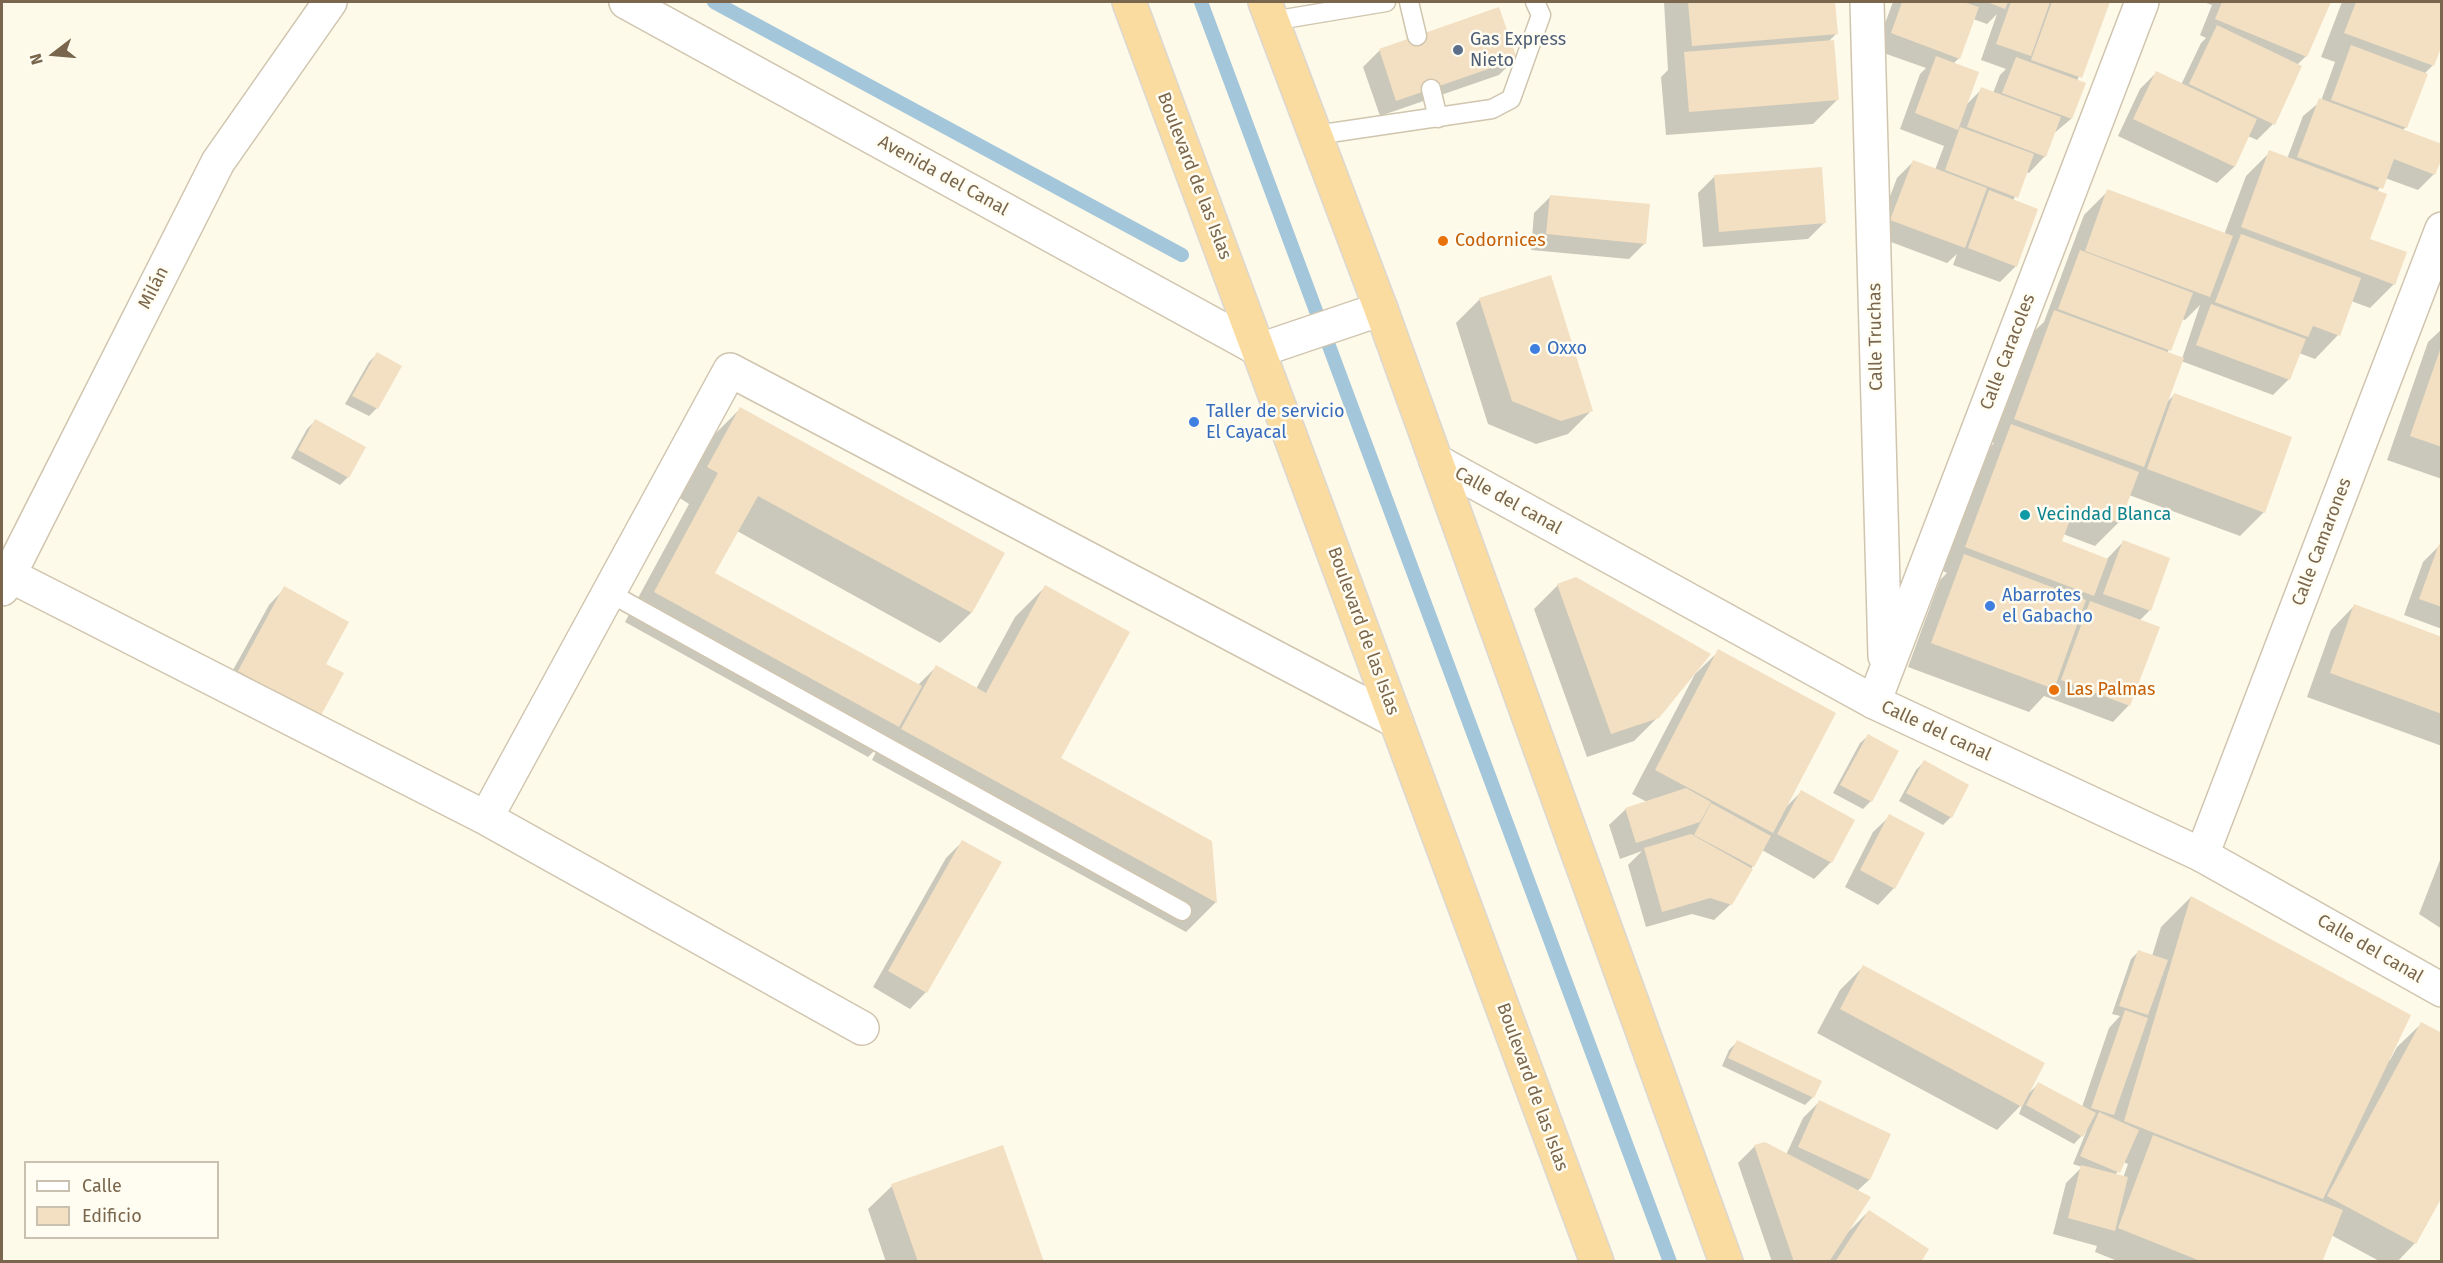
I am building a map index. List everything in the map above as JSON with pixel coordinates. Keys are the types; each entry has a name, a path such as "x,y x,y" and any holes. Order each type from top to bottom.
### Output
{"highway":[{"name":"Boulevard de las Islas","path":"1129,2 1266,348 1396,721 1597,1262"},
{"path":"1269,11 1381,309 1726,1262"}],"street":[{"name":"Milán","path":"5,582 218,162 330,2"},
{"name":"Avenida del Canal","path":"626,2 1266,348"},
{"name":"Calle Truchas","path":"1868,2 1880,687"},
{"name":"Calle Caracoles","path":"1880,687 2142,2"},
{"name":"Calle Camarones","path":"2202,855 2442,229"},
{"path":"1266,348 1381,309"},
{"path":"486,818 730,370 1396,721"},
{"name":"Calle del canal","path":"1436,461 1880,687 2202,855 2442,990"},
{"path":"5,582 486,818 862,1028"}],"lane":[{"path":"1269,11 1386,2"},
{"path":"1408,2 1417,36"},
{"path":"1316,135 1492,109 1511,99 1541,15 1535,2"},
{"path":"1431,89 1437,118"},
{"path":"608,592 1182,911"}],"building":[{"path":"1688,2 1835,2 1838,34 1692,46"},
{"path":"1902,2 1963,2 1979,7 1960,59 1891,33"},
{"path":"1987,2 2008,2 2005,9"},
{"path":"2011,2 2050,2 2031,56 1996,44"},
{"path":"2052,2 2110,2 2082,78 2031,60"},
{"path":"2222,2 2331,2 2307,57 2215,19"},
{"path":"2356,2 2442,2 2442,45 2434,66 2344,33"},
{"path":"1499,7 1517,59 1396,101 1379,49"},
{"path":"2217,25 2302,66 2275,125 2189,84"},
{"path":"1834,40 1839,100 1689,112 1684,52"},
{"path":"2351,45 2428,74 2407,128 2331,100"},
{"path":"1936,56 1979,72 1958,130 1915,113"},
{"path":"2016,57 2086,83 2072,119 2002,93"},
{"path":"2156,71 2257,119 2235,167 2133,119"},
{"path":"1981,87 2061,117 2046,157 1967,127"},
{"path":"2319,98 2442,144 2442,158 2435,175 2394,159 2383,189 2297,157"},
{"path":"1960,127 2034,154 2018,198 1945,170"},
{"path":"2269,150 2387,194 2370,239 2407,252 2395,285 2241,227"},
{"path":"1913,160 1987,188 1965,248 1890,220"},
{"path":"1822,167 1826,223 1719,232 1714,175"},
{"path":"2107,189 2233,236 2210,297 2085,251"},
{"path":"1989,190 2038,209 2017,267 1968,248"},
{"path":"1550,195 1650,204 1646,244 1546,234"},
{"path":"2241,234 2361,278 2340,336 2313,326 2308,337 2215,302"},
{"path":"2080,250 2193,293 2171,351 2058,309"},
{"name":"Oxxo","path":"1551,275 1593,411 1561,421 1512,401 1479,298"},
{"path":"2211,304 2306,339 2290,380 2196,345"},
{"path":"2054,310 2184,358 2144,467 2014,419"},
{"path":"2442,347 2442,447 2410,436"},
{"path":"377,352 402,366 378,409 352,396"},
{"path":"2174,393 2292,437 2265,513 2147,469"},
{"path":"740,407 1005,553 972,613 758,496 715,573 922,686 899,727 654,592 718,473 707,467"},
{"path":"315,419 366,447 349,478 298,450"},
{"name":"Vecindad Blanca","path":"2011,424 2139,472 2120,523 2075,507 2062,541 2108,559 2094,596 1965,547"},
{"path":"2123,540 2170,558 2151,611 2103,594"},
{"path":"2439,544 2442,545 2442,607 2419,599"},
{"path":"1964,554 2086,600 2054,689 1931,643"},
{"path":"1576,577 1711,654 1659,718 1611,734 1557,584"},
{"path":"1045,585 1130,632 1061,758 1212,841 1217,903 901,729 936,665 986,693"},
{"path":"284,586 349,622 326,664 344,673 320,717 238,671"},
{"path":"2090,601 2160,627 2130,706 2061,680"},
{"path":"2354,604 2442,637 2442,714 2330,673"},
{"path":"1718,649 1836,713 1773,833 1655,770"},
{"path":"1868,734 1899,751 1872,802 1840,785"},
{"path":"1924,760 1969,785 1952,818 1906,793"},
{"path":"1686,788 1711,802 1700,822 1636,843 1625,808"},
{"path":"1801,790 1855,820 1832,863 1777,834"},
{"path":"1711,803 1771,836 1754,867 1694,835"},
{"path":"1889,814 1925,833 1895,889 1860,870"},
{"path":"1691,834 1753,869 1732,905 1710,898 1662,912 1644,848"},
{"path":"962,840 1002,862 927,993 888,971"},
{"path":"2191,896 2411,1015 2323,1199 2124,1121"},
{"path":"2138,950 2168,960 2148,1015 2119,1006"},
{"path":"1863,965 2045,1063 2022,1107 1840,1009"},
{"path":"2125,1010 2148,1018 2114,1115 2091,1108"},
{"path":"2421,1022 2442,1033 2442,1197 2416,1244 2327,1196"},
{"path":"1737,1040 1822,1081 1814,1098 1728,1058"},
{"path":"2038,1082 2096,1113 2083,1137 2026,1105"},
{"path":"1819,1100 1891,1134 1870,1180 1798,1147"},
{"path":"2099,1112 2139,1130 2120,1173 2080,1156"},
{"path":"2153,1135 2343,1210 2322,1262 2203,1262 2118,1228"},
{"path":"1765,1142 1871,1197 1829,1262 1794,1262 1754,1145"},
{"path":"1003,1145 1044,1262 918,1262 891,1184"},
{"path":"2081,1165 2128,1177 2115,1231 2068,1218"},
{"path":"1869,1210 1929,1249 1921,1262 1835,1262"}],"waterway":[{"path":"714,2 1182,255"},
{"path":"1201,2 1670,1262"}],"place":[{"name":"Gas Express Nieto","path":"1458,50"},
{"name":"Codornices","path":"1443,241"},
{"name":"Oxxo","path":"1535,349"},
{"name":"Taller de servicio El Cayacal","path":"1194,422"},
{"name":"Vecindad Blanca","path":"2025,515"},
{"name":"Abarrotes el Gabacho","path":"1990,606"},
{"name":"Las Palmas","path":"2054,690"}]}
